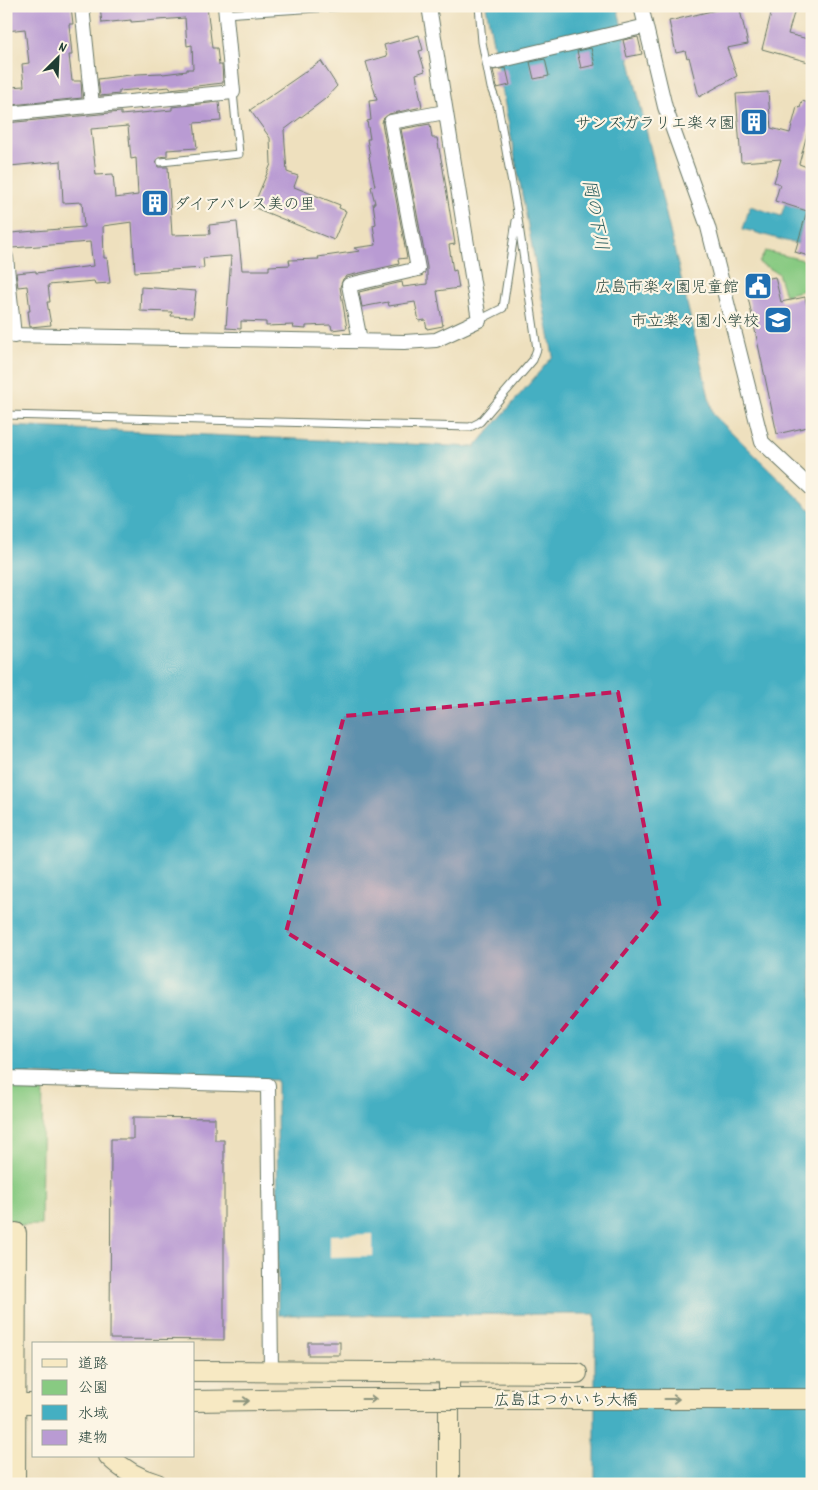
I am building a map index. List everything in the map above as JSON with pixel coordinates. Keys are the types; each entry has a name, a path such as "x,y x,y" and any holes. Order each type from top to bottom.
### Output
{"street":[{"path":"82,6 92,105"},
{"path":"6,257 10,336 404,342 436,340 479,320 429,6"},
{"path":"641,6 665,107 708,226 762,442 812,489"},
{"path":"6,114 233,92 225,10"},
{"path":"494,62 638,28"},
{"path":"360,340 349,285 418,269 391,122 445,112"},
{"path":"6,1078 268,1085 271,1370"},
{"path":"15,1484 18,1404 16,1234"},
{"path":"195,1371 576,1373"},
{"path":"449,1373 449,1484"},
{"name":"広島はつかいち大橋","path":"195,1401 812,1400"},
{"path":"18,1404 32,1414"},
{"path":"111,1458 131,1474 157,1484"}],"lane":[{"path":"225,10 350,6"},
{"path":"6,415 470,427 476,425 533,360 537,350 517,212 498,106 491,88 479,6"},
{"path":"161,162 239,154 233,92"},
{"path":"479,320 503,308 517,212"}],"highlighted area":[{"path":"618,692 660,908 523,1079 286,932 344,716"}],"green space":[{"path":"765,251 812,262 812,313 804,290 785,295 778,273 759,263"},
{"path":"6,1081 43,1082 41,1225 8,1226 6,1370"}],"water":[{"name":"岡の下川","path":"486,6 617,6 713,414 812,511 812,1484 595,1484 595,1314 278,1315 277,1080 6,1074 6,426 475,447 553,356"},
{"path":"785,204 807,211 797,244 743,229 750,206 781,216"}],"pier":[{"path":"373,1234 373,1256 330,1257 330,1235"}],"building":[{"path":"6,6 71,6 73,24 69,24 72,55 69,55 72,81 81,81 82,98 12,105 10,87 24,86 22,64 29,63 25,29 6,31"},
{"path":"112,6 207,6 212,48 217,48 219,65 222,65 223,83 170,89 170,87 119,91 119,94 100,96 98,79 138,74 163,74 193,69 192,45 187,46 185,18 102,23 100,8"},
{"path":"739,6 748,44 727,48 737,76 699,97 689,57 687,58 685,51 676,53 669,21"},
{"path":"773,6 796,6 788,34 812,40 812,63 762,49"},
{"path":"419,35 423,50 419,51 425,71 416,74 422,107 389,114 383,119 382,123 407,258 398,259 399,264 347,276 343,279 340,287 347,328 332,330 331,325 306,326 306,329 293,328 294,325 266,326 266,322 241,321 241,329 226,328 231,256 203,258 204,268 135,272 132,222 103,226 104,258 107,258 110,283 95,284 94,281 48,285 50,302 47,302 51,325 30,327 27,286 18,287 16,273 36,271 36,273 93,266 90,242 12,248 11,233 84,227 82,202 63,203 61,161 10,166 6,142 6,123 121,112 121,115 172,110 172,107 219,102 221,121 194,123 197,148 167,150 167,156 156,160 158,167 168,167 172,235 210,234 209,225 237,222 242,270 269,270 269,266 290,265 289,260 319,259 318,257 360,251 354,248 376,245 373,225 376,224 373,203 375,203 371,187 375,186 369,157 367,139 370,139 367,121 371,120 369,101 377,100 366,62 387,56 384,45","holes":["128,126 131,159 136,158 138,195 115,198 113,174 96,175 91,129"]},
{"path":"638,37 642,54 627,57 623,40"},
{"path":"591,48 595,65 581,68 577,51"},
{"path":"545,59 549,76 534,79 530,62"},
{"path":"321,61 337,86 325,99 284,130 287,172 298,176 294,187 340,205 339,208 346,211 334,240 253,207 271,164 270,138 250,110"},
{"path":"506,68 510,85 497,88 493,70"},
{"path":"768,92 771,128 790,133 797,107 800,108 802,101 812,104 812,128 809,127 799,164 812,169 812,257 795,252 807,211 775,201 780,184 774,182 781,159 741,162 736,94"},
{"path":"430,124 432,138 437,138 443,169 455,244 449,245 453,271 456,270 459,288 437,291 443,326 427,329 425,320 419,321 415,302 389,306 388,302 362,307 359,292 402,282 403,287 427,284 427,267 401,129"},
{"path":"775,277 781,302 805,297 812,329 812,426 777,434 745,283"},
{"path":"141,287 196,291 193,317 171,316 172,312 140,311"},
{"path":"133,1117 215,1118 215,1140 224,1140 224,1340 110,1339 111,1139 133,1139"},
{"path":"308,1342 340,1342 340,1355 308,1355"}],"place":[{"name":"サンズガラリエ楽々園","path":"754,122"},
{"name":"ダイアパレス美の里","path":"155,203"},
{"name":"広島市楽々園児童館","path":"758,286"},
{"name":"市立楽々園小学校","path":"778,320"}]}
